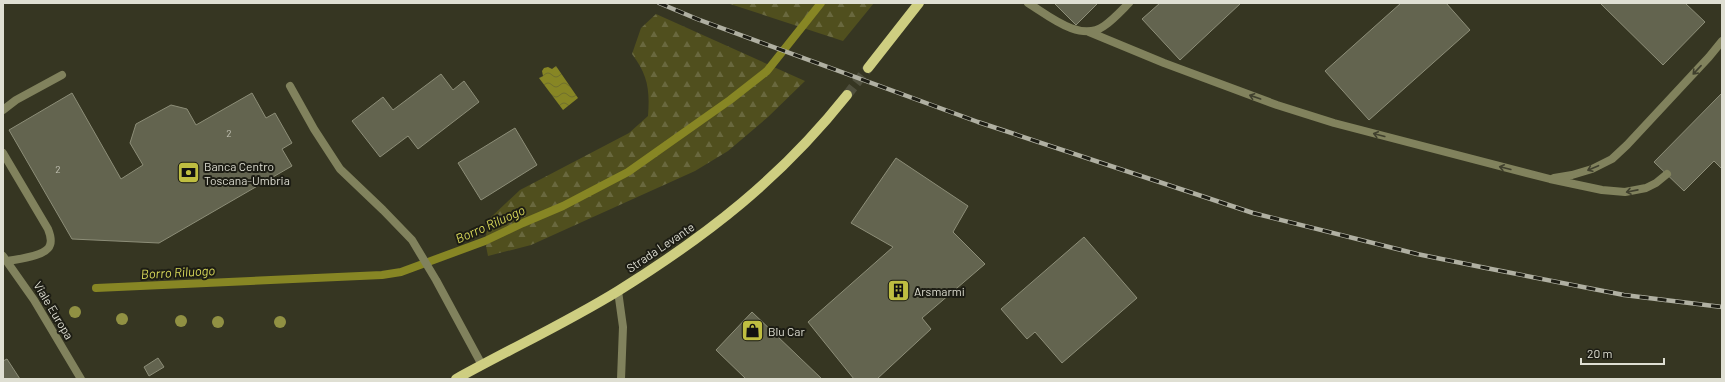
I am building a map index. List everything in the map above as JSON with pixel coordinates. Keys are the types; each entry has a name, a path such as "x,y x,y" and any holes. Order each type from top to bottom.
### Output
{"main road":[{"path":"868,68 920,3"},
{"name":"Strada Levante","path":"456,379 618,291 714,226 770,179 804,145 847,95"}],"street":[{"path":"1028,3 1067,26 1082,32 1095,31 1105,26 1129,3"},
{"path":"1089,32 1164,63 1277,105 1334,123 1550,179 1602,190 1625,192 1646,188 1656,183 1667,174"},
{"path":"1550,179 1572,175 1592,169 1612,159 1633,139 1722,41"},
{"path":"3,110 16,100 62,75"},
{"path":"290,86 314,129 340,169 388,214 412,240 436,280 482,365"},
{"path":"3,153 48,229 51,238 51,244 45,251 5,259"},
{"name":"Viale Europa","path":"5,259 34,300 81,379"},
{"path":"618,291 623,327 622,379"}],"green space":[{"path":"727,3 874,3 843,41"},
{"path":"656,14 805,81 768,117 728,151 695,171 531,245 488,256 485,241 489,219 520,190 629,133 648,116 649,98 647,83 642,69 632,54 641,28"}],"water":[{"path":"556,66 578,98 563,110 539,78 543,76 542,71 544,68 548,67 552,69"}],"building":[{"path":"1054,3 1098,3 1076,25"},
{"path":"1160,3 1241,3 1180,60 1142,19"},
{"path":"1401,3 1446,3 1470,30 1369,120 1325,71"},
{"path":"1600,3 1685,3 1705,22 1663,65"},
{"path":"441,74 453,90 464,81 479,102 418,149 408,136 380,157 352,121 383,97 393,110"},
{"path":"72,93 121,179 143,165 130,143 136,124 171,105 187,109 196,125 252,93 266,118 275,113 292,143 282,149 292,166 159,243 72,239 9,130"},
{"path":"1722,93 1722,169 1714,161 1684,191 1654,162"},
{"path":"515,128 537,165 481,200 458,163"},
{"name":"Arsmarmi","path":"896,158 968,206 953,232 985,264 922,318 931,329 877,379 854,379 808,322 893,247 851,223"},
{"path":"1084,237 1137,298 1062,363 1035,332 1027,339 1001,309"},
{"name":"Blu Car","path":"752,312 822,379 746,379 716,350"},
{"path":"158,358 164,367 149,376 144,367"},
{"path":"7,359 20,379 3,379 3,361"}],"waterway":[{"name":"Borro Riluogo","path":"96,288 382,275 401,272 485,241 563,206 628,172 730,100 767,71 821,3"}],"tunnel":[{"path":"847,95 868,68"}],"railway":[{"path":"659,3 697,19 978,122 1253,213 1417,254 1486,268 1624,295 1722,307"}],"place":[{"name":"Banca Centro Toscana-Umbria","path":"189,173"},
{"name":"Arsmarmi","path":"898,291"},
{"name":"Blu Car","path":"753,331"}]}
